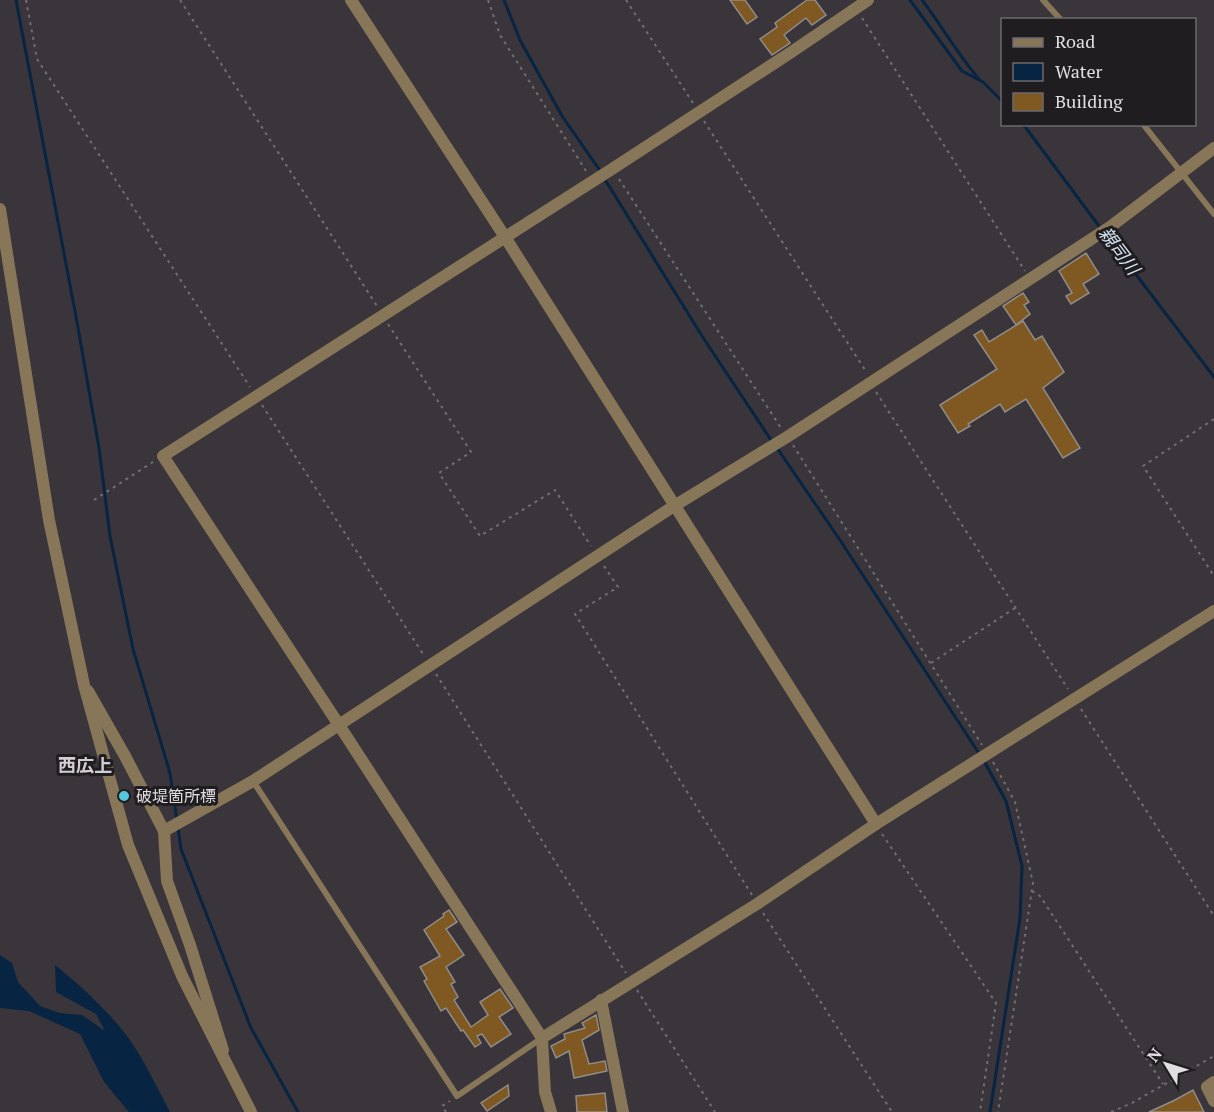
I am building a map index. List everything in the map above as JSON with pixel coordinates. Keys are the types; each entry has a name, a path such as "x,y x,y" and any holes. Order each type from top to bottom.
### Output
{"street":[{"path":"351,0 505,237 876,824"},
{"path":"551,1112 546,1092 542,1038 163,456 592,182 868,0"},
{"path":"164,831 253,780 674,506 787,437 1110,227 1214,147"},
{"path":"0,209 49,520 84,685 132,859 182,976 251,1112"},
{"path":"542,1038 757,904 876,824 1214,611"},
{"path":"84,685 125,756 164,831 167,881 190,945 228,1067"},
{"path":"601,1000 623,1112"},
{"path":"1214,1082 1207,1087 1214,1101"}],"lane":[{"path":"1043,0 1059,18"},
{"path":"1145,126 1214,214"},
{"path":"253,780 457,1096 542,1038"}],"path":[{"path":"26,0 37,59 430,666 715,1112"},
{"path":"488,0 500,35 592,182"},
{"path":"626,0 1214,916"},
{"path":"856,8 1029,278"},
{"path":"612,169 931,663 1015,802 1033,883 998,1112"},
{"path":"1214,419 1143,466 1214,576"},
{"path":"94,500 163,456"},
{"path":"598,556 618,587 575,614 891,1112"},
{"path":"931,663 1015,608"},
{"path":"876,824 996,1003 980,1112"},
{"path":"1032,891 1040,896 1163,1084"},
{"path":"1111,1112 1132,1103 1214,1056"},
{"path":"446,1112 442,1106 457,1096"}],"water":[{"path":"0,955 12,963 18,982 40,1006 60,1013 82,1015 105,1031 96,1014 56,992 55,965 80,986 128,1037 170,1112 129,1112 104,1082 80,1034 29,1011 0,1008"}],"building":[{"path":"730,0 745,0 757,17 747,24"},
{"path":"807,0 815,0 826,15 812,25 806,18 784,35 790,43 772,55 760,39 777,27 775,23"},
{"path":"1086,253 1099,274 1083,284 1089,293 1071,304 1066,296 1072,293 1059,271"},
{"path":"1023,293 1029,302 1024,305 1030,314 1016,325 1003,306"},
{"path":"1023,321 1035,340 1042,336 1064,372 1043,388 1080,448 1063,458 1026,399 1005,412 1000,404 958,433 940,405 997,369 974,335 982,330 989,342"},
{"path":"449,910 457,922 446,929 464,955 446,967 455,982 451,984 458,997 454,1000 471,1027 488,1015 480,1002 500,989 513,1008 499,1017 511,1034 491,1047 482,1034 477,1036 481,1043 475,1047 446,1008 441,1011 424,981 427,979 420,967 440,956 424,930"},
{"path":"596,1015 599,1030 582,1040 589,1064 605,1061 607,1071 574,1078 569,1051 556,1058 551,1046 565,1039 564,1034 585,1028 582,1023"},
{"path":"508,1085 509,1096 487,1111 481,1103"},
{"path":"1193,1090 1204,1112 1149,1112 1175,1100"},
{"path":"605,1093 607,1112 577,1112 576,1096"}],"waterway":[{"path":"16,0 77,322 99,448 110,536 133,649 170,773 177,821"},
{"path":"504,0 520,40 562,116 601,172"},
{"name":"親司川","path":"910,0 962,71 983,82 1001,100"},
{"path":"922,0 979,79"},
{"name":"親司川","path":"1024,126 1102,230"},
{"path":"604,178 702,336 773,443"},
{"name":"親司川","path":"1106,235 1214,377"},
{"path":"777,448 840,540 980,755"},
{"path":"984,761 1006,801 1022,866 1020,918 990,1112"},
{"path":"178,828 181,849 251,1028 298,1112"}],"place":[{"name":"破堤箇所標","path":"124,796"}],"district":[{"name":"西広上","path":"85,766"}]}
